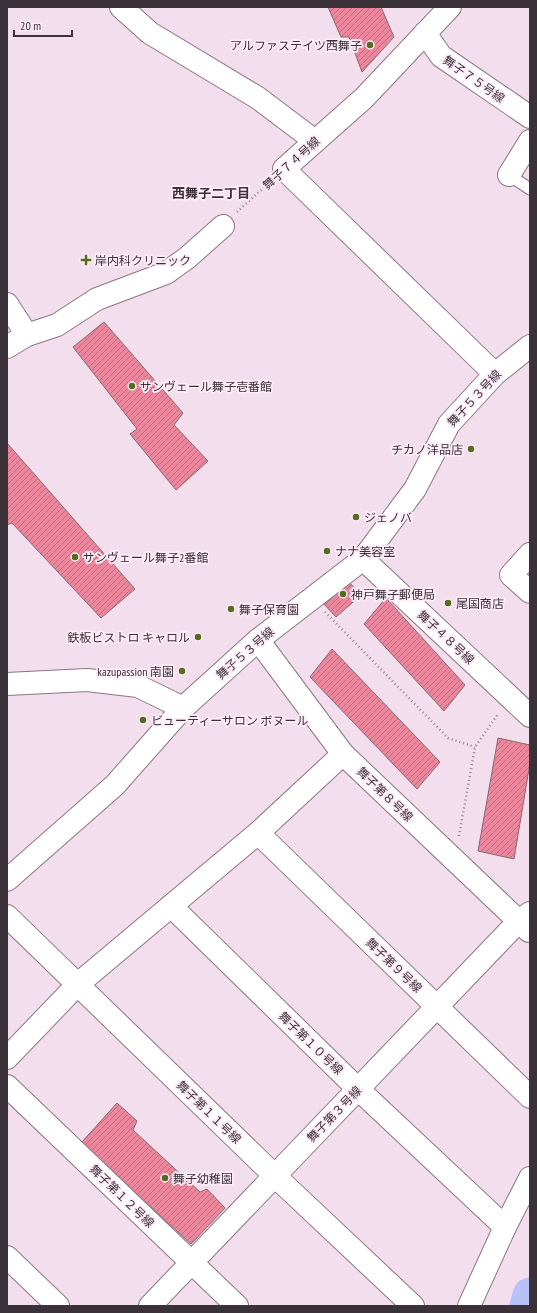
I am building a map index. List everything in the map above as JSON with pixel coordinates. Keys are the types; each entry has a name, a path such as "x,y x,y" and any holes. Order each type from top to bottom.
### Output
{"street":[{"path":"121,7 150,33 258,98 315,142"},
{"name":"舞子７４号線","path":"284,169 364,98 450,7"},
{"name":"舞子７５号線","path":"425,33 441,56 530,118"},
{"path":"509,175 530,141"},
{"path":"284,169 495,374"},
{"path":"7,347 27,335 57,325 98,300 166,273 187,258 223,226"},
{"path":"7,304 27,335"},
{"name":"舞子５３号線","path":"7,880 115,785 182,708 258,640 363,559 415,489 449,424 495,374 530,346"},
{"path":"530,554 511,576 530,592"},
{"name":"舞子４８号線","path":"363,559 530,716"},
{"name":"舞子第８号線","path":"258,640 343,754 455,860 526,922"},
{"path":"7,684 87,680 131,685 138,686 182,708"},
{"path":"7,1058 78,984 258,833 343,754"},
{"name":"舞子第９号線","path":"258,833 530,1097"},
{"name":"舞子第１０号線","path":"171,906 358,1089 505,1227"},
{"name":"舞子第１１号線","path":"7,916 275,1176 413,1306"},
{"name":"舞子第３号線","path":"150,1306 436,1007 526,922"},
{"name":"舞子第１２号線","path":"7,1086 192,1262 236,1306"},
{"path":"469,1306 505,1227 530,1178"},
{"path":"7,1257 58,1306"}],"lane":[{"path":"509,175 530,189"}],"path":[{"name":"舞子７４号線","path":"223,226 284,169"},
{"path":"312,599 448,738 474,747"},
{"path":"455,860 474,747 511,698"}],"building":[{"name":"アルファステイツ西舞子","path":"328,7 381,7 394,37 362,72 349,37 341,37"},
{"name":"サンヴェール舞子壱番館","path":"104,322 183,413 174,425 208,461 176,490 130,434 137,429 73,347"},
{"name":"サンヴェール舞子2番館","path":"7,443 135,589 101,618 12,523 7,525"},
{"path":"347,580 361,595 336,617 323,603"},
{"path":"386,598 465,685 444,711 364,624"},
{"path":"332,649 440,762 417,789 310,677"},
{"path":"498,738 530,745 530,763 514,859 478,851"},
{"path":"117,1103 137,1121 133,1130 200,1192 207,1189 225,1208 191,1244 81,1143"}],"waterway":[{"path":"527,1306 530,1295"}],"place":[{"name":"アルファステイツ西舞子","path":"370,45"},
{"name":"岸内科クリニック","path":"86,260"},
{"name":"サンヴェール舞子壱番館","path":"132,386"},
{"name":"チカノ洋品店","path":"471,449"},
{"name":"ジェノバ","path":"356,517"},
{"name":"ナナ美容室","path":"327,551"},
{"name":"サンヴェール舞子2番館","path":"75,557"},
{"name":"神戸舞子郵便局","path":"343,594"},
{"name":"尾国商店","path":"448,603"},
{"name":"舞子保育園","path":"231,609"},
{"name":"鉄板ビストロ キャロル","path":"198,637"},
{"name":"kazupassion 南園","path":"182,671"},
{"name":"ビューティーサロン ボヌール","path":"143,720"},
{"name":"舞子幼稚園","path":"165,1178"}],"district":[{"name":"西舞子二丁目","path":"211,193"}]}
